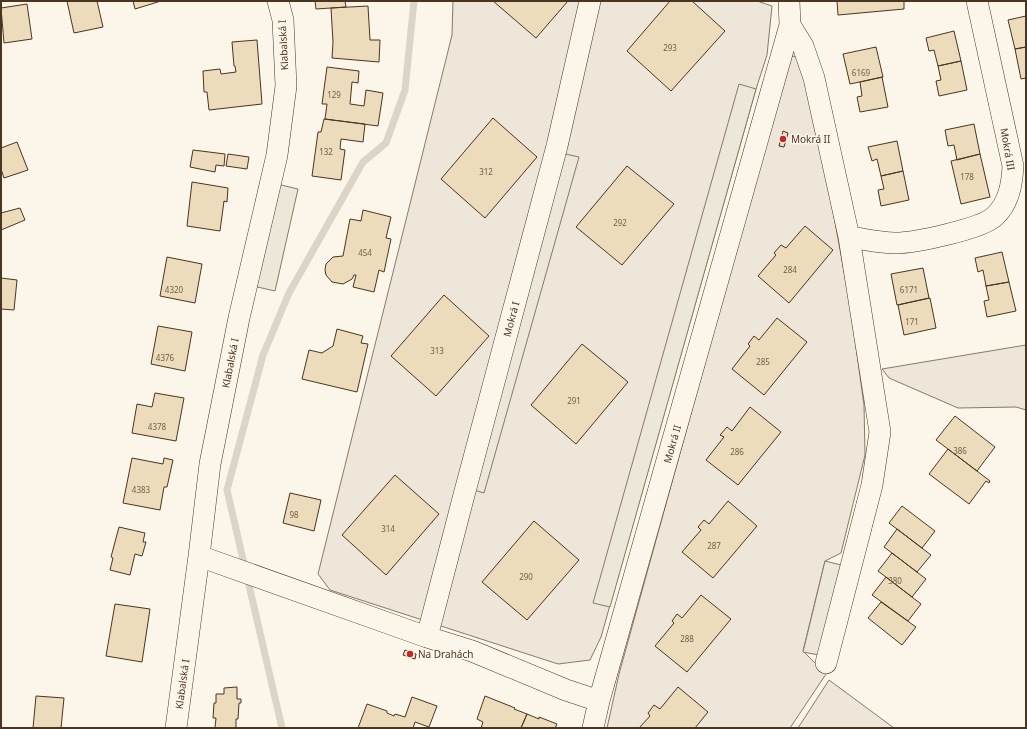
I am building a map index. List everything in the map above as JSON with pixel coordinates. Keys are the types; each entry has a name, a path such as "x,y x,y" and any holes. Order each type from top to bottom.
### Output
{"street":[{"name":"Klabalská I","path":"176,728 210,464 239,318 277,155 286,86 283,20 278,1"},
{"name":"Mokrá I","path":"427,637 557,146 590,1"},
{"name":"Mokrá II","path":"599,701 790,25 789,1"},
{"name":"Mokrá III","path":"849,236 894,243 909,242 946,234 986,222 995,217 1002,208 1010,193 1013,166 977,1"},
{"name":"Mokrá II","path":"790,25 803,46 814,78 849,236 880,432 872,485 826,663"},
{"path":"199,556 427,637 472,651 566,690 599,701 593,728"}],"shaded area":[{"path":"453,1 757,1 772,6 767,55 756,89 601,637 590,660 558,664 330,590 318,574 452,35"},
{"path":"793,56 800,59 818,130 850,304 864,405 865,455 841,553 825,561 803,651 826,674 790,728 607,728 619,674 789,59"},
{"path":"739,84 756,89 610,607 593,603"},
{"path":"561,153 579,157 484,493 467,488"},
{"path":"277,184 298,189 275,291 253,286"},
{"path":"1026,345 1026,410 1016,407 958,408 889,378 882,369"},
{"path":"825,561 841,565 819,655 803,652"},
{"path":"829,680 894,728 798,728"}],"building":[{"path":"67,1 97,1 103,27 74,33"},
{"path":"133,1 161,1 135,9"},
{"path":"315,1 345,1 346,7 316,9"},
{"path":"493,1 568,1 536,38"},
{"path":"670,1 692,1 725,31 671,91 627,51"},
{"path":"837,1 904,1 904,9 838,15"},
{"path":"27,4 32,39 4,43 1,8"},
{"path":"368,6 370,40 380,40 379,62 332,58 333,42 331,8"},
{"path":"1026,16 1026,47 1015,49 1008,20"},
{"path":"954,31 961,61 938,66 934,50 929,51 926,38"},
{"path":"257,40 262,104 209,110 207,92 204,92 203,71 220,69 221,74 236,72 232,42"},
{"path":"876,47 883,77 850,84 843,54"},
{"path":"1026,47 1026,78 1021,79 1015,49"},
{"path":"961,61 967,90 939,96 936,81 941,80 938,66"},
{"path":"327,67 359,71 358,83 352,82 350,104 364,106 366,90 383,93 378,126 325,119 327,104 322,104"},
{"path":"882,77 888,107 860,112 857,97 862,96 860,82"},
{"path":"493,118 537,157 485,218 441,179"},
{"path":"324,119 365,124 363,142 341,139 340,149 345,150 341,180 312,176 318,132 321,132"},
{"path":"974,124 980,154 957,160 954,145 948,146 945,130"},
{"name":"Mokrá II","path":"783,131 788,133 784,147 779,146"},
{"path":"897,141 903,171 881,176 877,159 872,161 868,147"},
{"path":"17,142 28,170 4,178 1,169 1,148"},
{"path":"193,150 225,154 224,166 216,165 215,172 190,167"},
{"path":"228,154 249,157 247,169 226,166"},
{"path":"980,154 990,197 961,204 951,161"},
{"path":"627,166 674,204 622,265 576,227"},
{"path":"903,171 909,200 881,206 878,190 884,189 881,176"},
{"path":"192,182 228,188 227,202 224,201 220,231 187,226"},
{"path":"20,208 25,220 1,230 1,213"},
{"path":"363,210 391,217 386,238 391,239 384,272 379,270 374,292 353,287 356,275 343,284 332,282 326,275 325,270 326,264 333,257 343,256 350,219 361,221"},
{"path":"805,226 833,250 789,303 758,276 776,255 774,253 781,245 786,248"},
{"path":"1002,252 1009,282 986,286 983,270 978,272 975,258"},
{"path":"167,257 202,264 195,303 160,296"},
{"path":"923,268 929,298 897,305 891,274"},
{"path":"1,278 17,280 14,310 1,309"},
{"path":"1009,282 1016,311 987,317 984,301 989,300 986,286"},
{"path":"444,295 489,336 436,396 391,356"},
{"path":"930,298 936,328 904,335 898,305"},
{"path":"777,318 807,342 764,395 732,369 750,346 748,344 754,336 759,340"},
{"path":"158,326 192,332 185,371 151,364"},
{"path":"337,329 363,336 361,343 368,344 357,392 302,379 309,350 322,353 333,346"},
{"path":"582,344 628,382 576,444 531,405"},
{"path":"155,393 184,398 176,441 132,433 137,404 152,407"},
{"path":"750,407 781,432 738,485 706,460 724,437 720,435 727,427 732,431"},
{"path":"955,416 995,447 977,471 936,440"},
{"path":"948,449 990,481 989,483 986,481 969,504 929,474"},
{"path":"132,458 163,464 164,458 173,460 167,487 164,487 160,510 123,503"},
{"path":"395,475 439,514 386,575 342,535"},
{"path":"290,493 321,500 314,531 283,523"},
{"path":"728,501 757,526 713,578 682,552 701,530 698,527 704,520 709,524"},
{"path":"902,506 935,531 922,548 889,523"},
{"path":"534,521 579,560 527,620 482,582"},
{"path":"119,527 145,533 143,542 146,542 142,556 135,554 130,575 110,570 113,558 111,557"},
{"path":"897,529 931,555 917,572 884,547"},
{"path":"892,553 926,579 912,597 878,571"},
{"path":"886,577 921,604 908,621 872,595"},
{"path":"701,595 731,619 687,672 655,646 674,623 672,621 677,614 682,618"},
{"path":"881,602 916,627 902,645 868,618"},
{"path":"115,604 150,609 142,662 106,656"},
{"name":"Na Drahách","path":"405,650 416,654 415,659 403,655"},
{"path":"237,687 237,699 241,699 241,703 239,703 236,728 215,728 216,718 213,718 216,694 224,694 224,688"},
{"path":"678,687 708,712 695,728 639,728 650,716 648,713 654,705 660,709"},
{"path":"36,696 64,698 61,728 33,728"},
{"path":"485,696 527,714 521,728 481,728 483,722 477,719"},
{"path":"412,697 437,706 429,727 415,722 413,728 358,728 367,704 387,711 387,713 394,716 395,714 405,717"},
{"path":"527,714 557,724 555,728 521,728"}],"waterway":[{"path":"282,728 227,490 263,355 289,293 363,162 386,143 405,90 414,1"}],"place":[{"name":"Mokrá II","path":"783,139"},
{"name":"Na Drahách","path":"410,654"}]}
